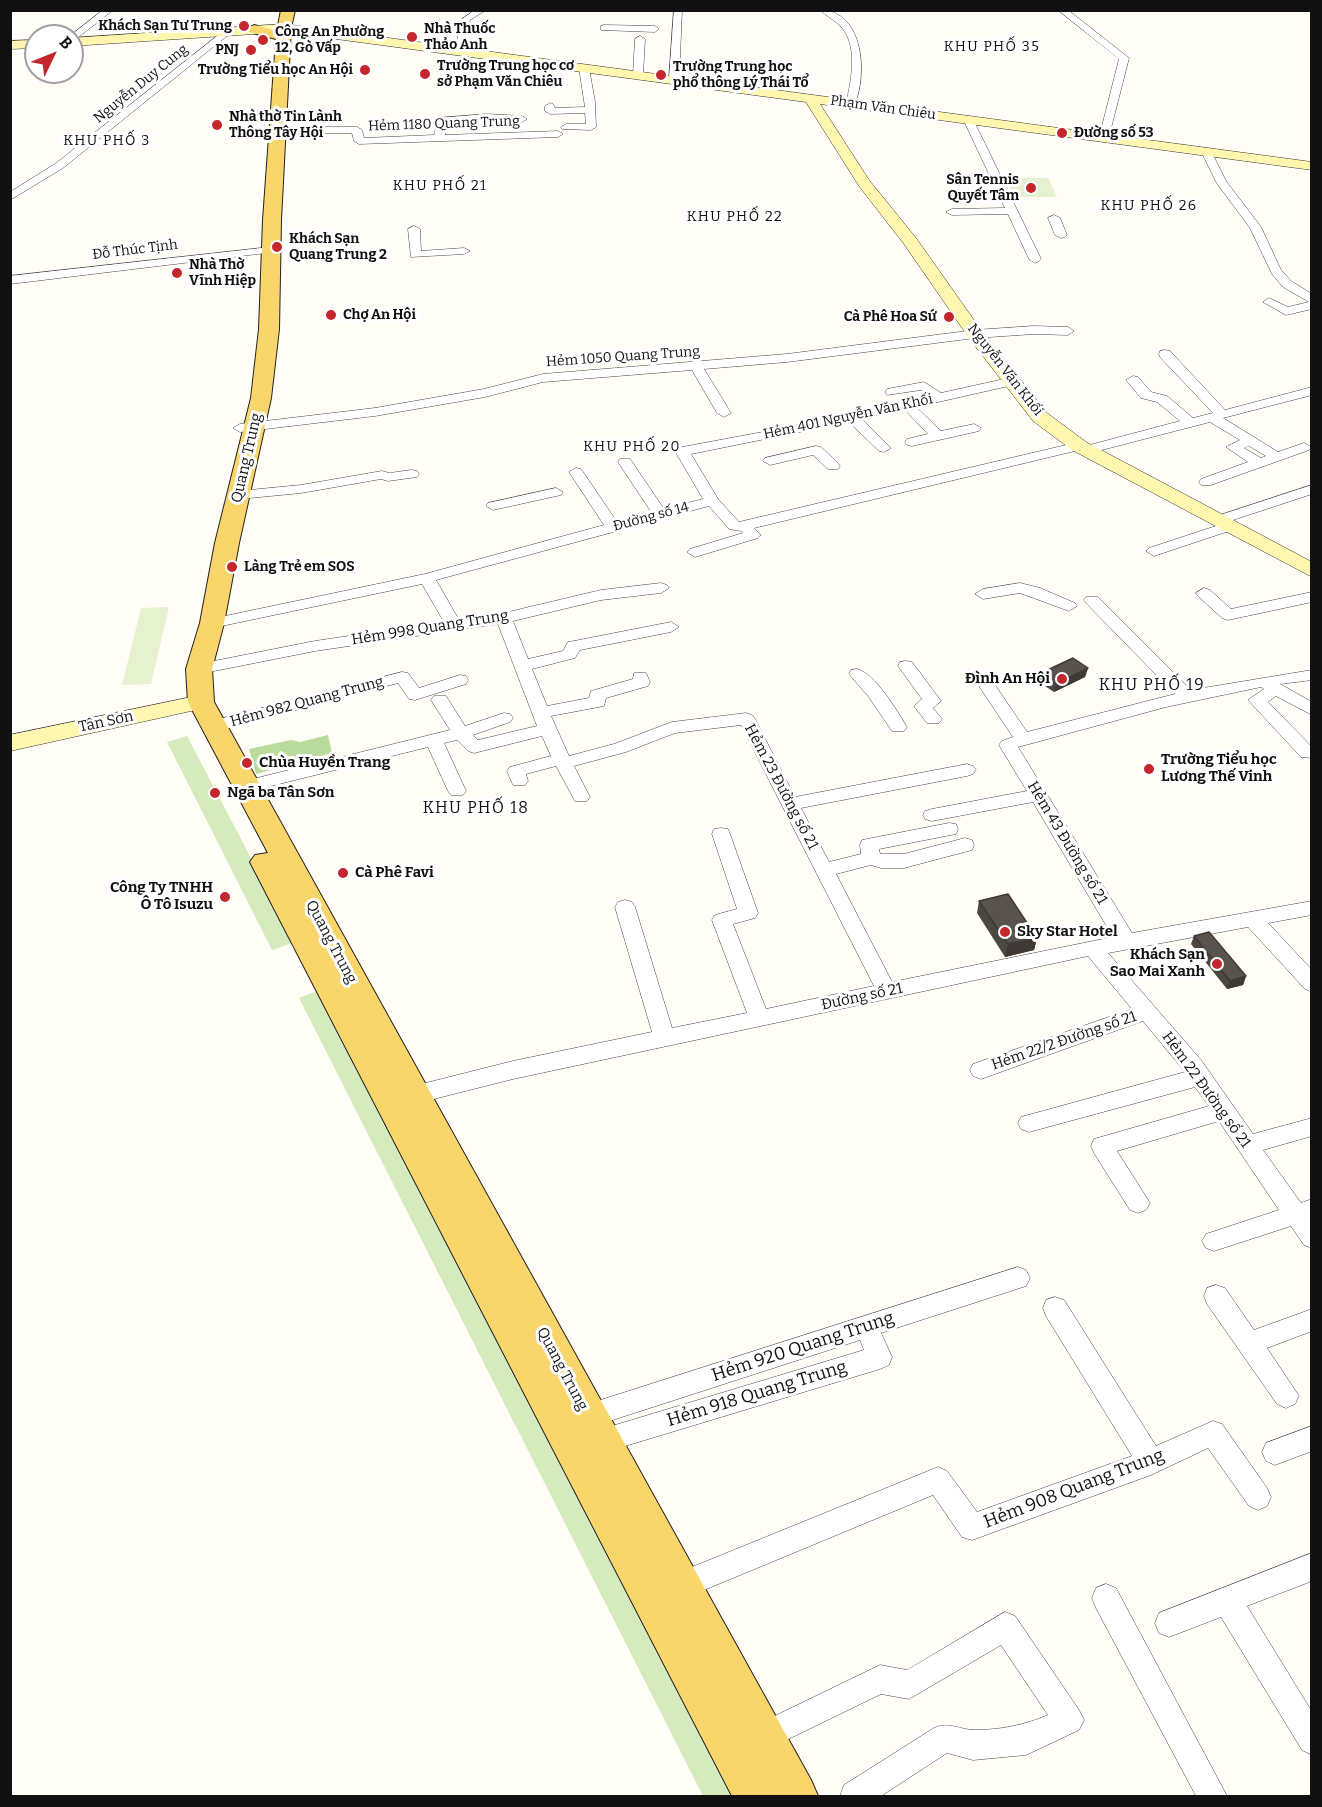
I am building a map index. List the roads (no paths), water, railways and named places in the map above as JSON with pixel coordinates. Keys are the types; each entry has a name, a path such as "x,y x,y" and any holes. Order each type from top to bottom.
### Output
{"main road":[{"name":"Phạm Văn Chiêu","path":"280,22 457,51 1311,166"},
{"path":"84,40 229,32 254,29 280,22"},
{"name":"Quang Trung","path":"280,22 267,221 269,329 248,428 199,620 196,698 757,1797"},
{"name":"Nguyễn Văn Khối","path":"810,98 838,145 975,334 1040,417 1083,448 1311,571"},
{"name":"Quang Trung","path":"254,399 262,251 267,221"},
{"name":"Quang Trung","path":"199,620 227,543 239,495 248,428"},
{"name":"Quang Trung","path":"196,698 247,786 327,958"},
{"name":"Tân Sơn","path":"10,728 196,698"},
{"name":"Tân Sơn","path":"10,743 196,698"},
{"name":"Quang Trung","path":"402,1098 595,1429 795,1797"}],"street":[{"path":"457,51 466,19 482,10"},
{"path":"674,80 678,10"},
{"path":"824,10 845,25 855,42 856,82 851,104"},
{"path":"1062,10 1124,58 1104,138"},
{"path":"84,31 108,11"},
{"path":"604,28 656,29"},
{"name":"Nguyễn Duy Cung","path":"10,197 59,166 229,32"},
{"path":"638,75 640,39"},
{"path":"550,106 550,111 590,110 584,68"},
{"name":"Hẻm 1180 Quang Trung","path":"273,130 357,130 359,141 439,138 591,127 590,110"},
{"path":"439,138 443,120 489,117 522,119"},
{"path":"968,119 1035,259"},
{"path":"1206,151 1221,182 1255,227 1276,271 1287,284 1311,299"},
{"path":"952,212 1013,211"},
{"path":"1054,218 1061,235"},
{"path":"414,229 415,255 464,251"},
{"name":"Đỗ Thúc Tịnh","path":"10,280 262,251"},
{"path":"1299,291 1311,287"},
{"path":"1269,302 1286,311 1311,305"},
{"name":"Hẻm 1050 Quang Trung","path":"248,428 375,412 485,393 543,378 697,367 975,334 1034,330 1068,331"},
{"path":"1165,354 1216,415 1250,441 1277,457"},
{"path":"697,367 724,413"},
{"path":"1132,380 1146,395 1162,399 1189,422"},
{"name":"Hẻm 401 Nguyễn Văn Khối","path":"712,501 682,451 816,425 848,411 907,405 1013,381"},
{"path":"892,392 924,386 939,398"},
{"path":"712,501 734,526 745,525 1083,448 1311,391"},
{"path":"1292,396 1311,407"},
{"path":"907,405 938,436"},
{"path":"848,411 884,448"},
{"path":"912,442 974,428"},
{"path":"779,433 798,454"},
{"path":"1250,441 1233,447 1258,464"},
{"path":"1206,482 1304,447"},
{"path":"770,461 816,450 833,466"},
{"path":"625,462 660,514"},
{"path":"576,472 613,527"},
{"path":"239,495 301,489 382,475 388,477 412,474"},
{"path":"1154,551 1311,489"},
{"path":"493,506 556,492"},
{"name":"Đường số 14","path":"199,620 427,578 712,501"},
{"path":"695,552 753,535 745,525"},
{"path":"427,578 454,626"},
{"name":"Hẻm 998 Quang Trung","path":"196,698 315,646 504,618 601,595 661,588"},
{"path":"983,594 1020,588 1034,591 1069,606"},
{"path":"1204,593 1228,615 1311,597"},
{"path":"1092,600 1188,697"},
{"path":"504,618 543,721 581,797"},
{"path":"523,666 569,654 574,646 671,627"},
{"path":"906,666 932,701 923,706 933,718"},
{"path":"856,674 874,692 898,727"},
{"path":"1015,742 1188,697 1311,675"},
{"name":"Hẻm 982 Quang Trung","path":"196,698 402,677 415,695 460,680"},
{"path":"440,700 461,733 474,747 598,702 597,695 642,682 640,677"},
{"path":"1268,684 1311,710"},
{"path":"1268,684 1267,696 1257,700 1307,753"},
{"name":"Hẻm 43 Đường số 21","path":"987,686 1039,795 1126,941"},
{"path":"247,786 461,733 504,718"},
{"name":"Hẻm 23 Đường số 21","path":"562,761 620,748 672,728 746,718 887,992"},
{"path":"433,739 457,792"},
{"path":"519,781 516,771 562,761"},
{"path":"790,804 967,770"},
{"path":"932,815 1039,795"},
{"path":"871,858 869,845 949,829"},
{"path":"721,834 748,913 722,920 759,1018"},
{"path":"824,870 871,858 880,863 895,863 965,845"},
{"path":"625,907 664,1038"},
{"name":"Đường số 21","path":"402,1098 513,1070 1092,948 1311,908"},
{"path":"1251,918 1311,984"},
{"name":"Hẻm 22 Đường số 21","path":"1092,948 1199,1077 1247,1145 1303,1211 1311,1238"},
{"name":"Hẻm 22/2 Đường số 21","path":"981,1070 1146,1012"},
{"path":"1029,1123 1199,1077"},
{"path":"1138,1203 1102,1146 1223,1111"},
{"path":"1247,1145 1311,1127"},
{"path":"1215,1240 1303,1211"},
{"name":"Hẻm 920 Quang Trung","path":"866,1327 1018,1278"},
{"path":"1216,1296 1286,1396"},
{"path":"1055,1308 1150,1462"},
{"path":"1249,1343 1311,1320"},
{"name":"Hẻm 918 Quang Trung","path":"595,1429 880,1357 866,1327"},
{"name":"Hẻm 908 Quang Trung","path":"680,1586 938,1480 972,1527 1150,1462 1214,1433 1258,1497"},
{"path":"1275,1452 1311,1438"},
{"path":"1168,1623 1311,1567"},
{"path":"1106,1598 1212,1797"},
{"path":"1227,1600 1311,1740"},
{"path":"762,1737 880,1679 909,1685 1005,1626 1068,1720 1026,1740 973,1745 944,1738 855,1797"}],"place":[{"name":"Khách Sạn Tư Trung","path":"244,26"},
{"name":"Nhà Thuốc Thảo Anh","path":"412,37"},
{"name":"Công An Phường 12, Gò Vấp","path":"263,40"},
{"name":"PNJ","path":"251,50"},
{"name":"Trường Tiểu học An Hội","path":"365,70"},
{"name":"Trường Trung học cơ sở Phạm Văn Chiêu","path":"425,74"},
{"name":"Trường Trung học phổ thông Lý Thái Tổ","path":"661,75"},
{"name":"Nhà thờ Tin Lành Thông Tây Hội","path":"217,125"},
{"name":"Đường số 53","path":"1062,133"},
{"name":"Sân Tennis Quyết Tâm","path":"1031,188"},
{"name":"Khách Sạn Quang Trung 2","path":"277,247"},
{"name":"Nhà Thờ Vĩnh Hiệp","path":"177,273"},
{"name":"Chợ An Hội","path":"331,315"},
{"name":"Cà Phê Hoa Sứ","path":"949,317"},
{"name":"Làng Trẻ em SOS","path":"232,567"},
{"name":"Đình An Hội","path":"1062,679"},
{"name":"Chùa Huyền Trang","path":"247,763"},
{"name":"Trường Tiểu học Lương Thế Vinh","path":"1149,769"},
{"name":"Ngã ba Tân Sơn","path":"215,793"},
{"name":"Cà Phê Favi","path":"343,873"},
{"name":"Công Ty TNHH Ô Tô Isuzu","path":"225,897"},
{"name":"Sky Star Hotel","path":"1005,932"},
{"name":"Khách Sạn Sao Mai Xanh","path":"1217,964"}],"district":[{"name":"KHU PHỐ 35","path":"992,47"},
{"name":"KHU PHỐ 3","path":"107,141"},
{"name":"KHU PHỐ 21","path":"440,186"},
{"name":"KHU PHỐ 26","path":"1149,206"},
{"name":"KHU PHỐ 22","path":"735,217"},
{"name":"KHU PHỐ 20","path":"632,447"},
{"name":"KHU PHỐ 19","path":"1152,686"},
{"name":"KHU PHỐ 18","path":"476,809"}]}
